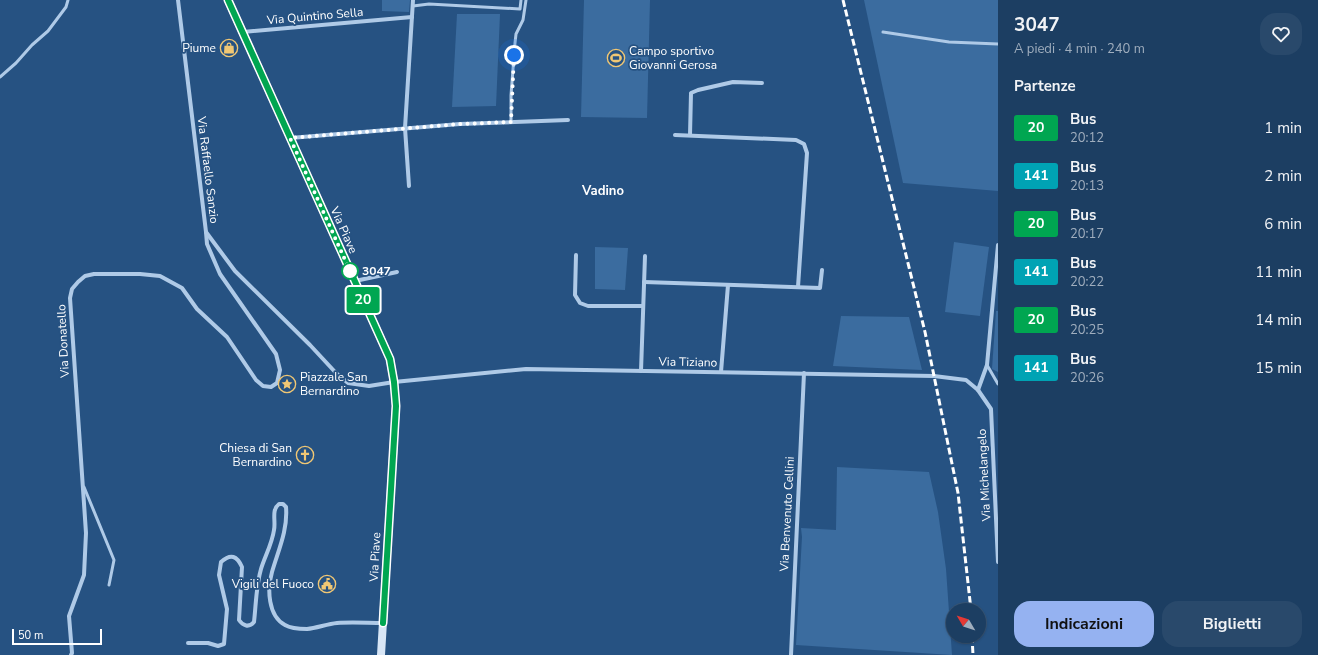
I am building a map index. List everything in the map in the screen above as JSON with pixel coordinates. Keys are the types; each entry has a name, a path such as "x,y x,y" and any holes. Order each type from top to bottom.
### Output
{"main road":[{"name":"Via Piave","path":"228,0 390,359 396,406 381,655"}],"street":[{"name":"Via Raffaello Sanzio","path":"178,0 206,232 235,272 310,345 336,373 348,383 369,386 394,382"},
{"path":"409,186 405,128 413,0"},
{"name":"Via Quintino Sella","path":"243,32 412,17"},
{"path":"690,135 691,93 733,82 762,82"},
{"path":"290,138 460,124 568,120"},
{"path":"675,135 796,140 804,144 808,153 798,287"},
{"name":"Via Donatello","path":"71,655 69,616 84,575 86,533 81,480 70,298 72,290 78,282 85,276 94,274 140,274 160,276 182,288 197,309 227,337 256,380 263,386 270,387 278,383 280,370 276,354 220,274 207,244 206,232"},
{"path":"978,390 987,365 998,245"},
{"path":"576,254 575,295 580,303 588,306 643,306"},
{"path":"641,371 645,256"},
{"path":"644,282 820,288 822,270"},
{"path":"355,281 397,272"},
{"path":"721,372 728,285"},
{"name":"Via Tiziano","path":"394,382 526,369 934,376 966,380 978,390"},
{"name":"Via Benvenuto Cellini","path":"791,655 804,374"},
{"name":"Via Michelangelo","path":"978,390 990,410 998,562"},
{"path":"188,643 208,643 218,646 224,644 227,609 221,586 220,567 222,562 230,557 235,557 239,560 242,567 239,620 242,624 247,626 252,625 254,622 260,570 272,539 275,527 274,512 276,506 279,504 283,504 286,507 287,513 283,541 274,563 269,587 271,601 277,619 286,626 306,629 335,623 383,623"}],"lane":[{"path":"0,77 16,63 32,45 43,37 66,7 68,0"},
{"path":"413,6 429,4 520,9 521,0"},
{"path":"511,122 511,95 516,34 523,20 526,0"},
{"path":"883,32 949,42 998,44"},
{"path":"987,365 998,384"},
{"path":"81,480 114,560 109,585"}],"shaded area":[{"path":"382,0 410,0 409,12 382,11"},
{"name":"Campo sportivo Giovanni Gerosa","path":"584,0 650,0 647,118 581,117"},
{"path":"864,0 998,0 998,191 903,183"},
{"path":"457,14 500,14 496,106 452,107"},
{"path":"954,242 989,247 980,316 945,312"},
{"path":"595,247 628,248 625,290 595,289"},
{"path":"996,311 998,311 998,372 992,369"},
{"path":"841,316 909,317 922,370 833,366"},
{"path":"837,467 929,472 938,512 946,569 948,603 946,603 946,643 951,643 952,655 796,645 802,537 801,528 836,530"}],"railway":[{"path":"843,0 925,332 958,493 970,603"},
{"path":"972,643 973,655"}],"bus line":[{"name":"20","path":"228,0 390,359 396,406 383,623"}],"place":[{"name":"Piume","path":"229,48"},
{"name":"Campo sportivo Giovanni Gerosa","path":"616,58"},
{"name":"3047","path":"350,271"},
{"name":"Piazzale San Bernardino","path":"287,384"},
{"name":"Chiesa di San Bernardino","path":"305,455"},
{"name":"Vigili del Fuoco","path":"327,584"}],"district":[{"name":"Vadino","path":"603,190"}],"route":[{"path":"350,271 290,138 390,129 511,122 511,95 514,55"}]}
